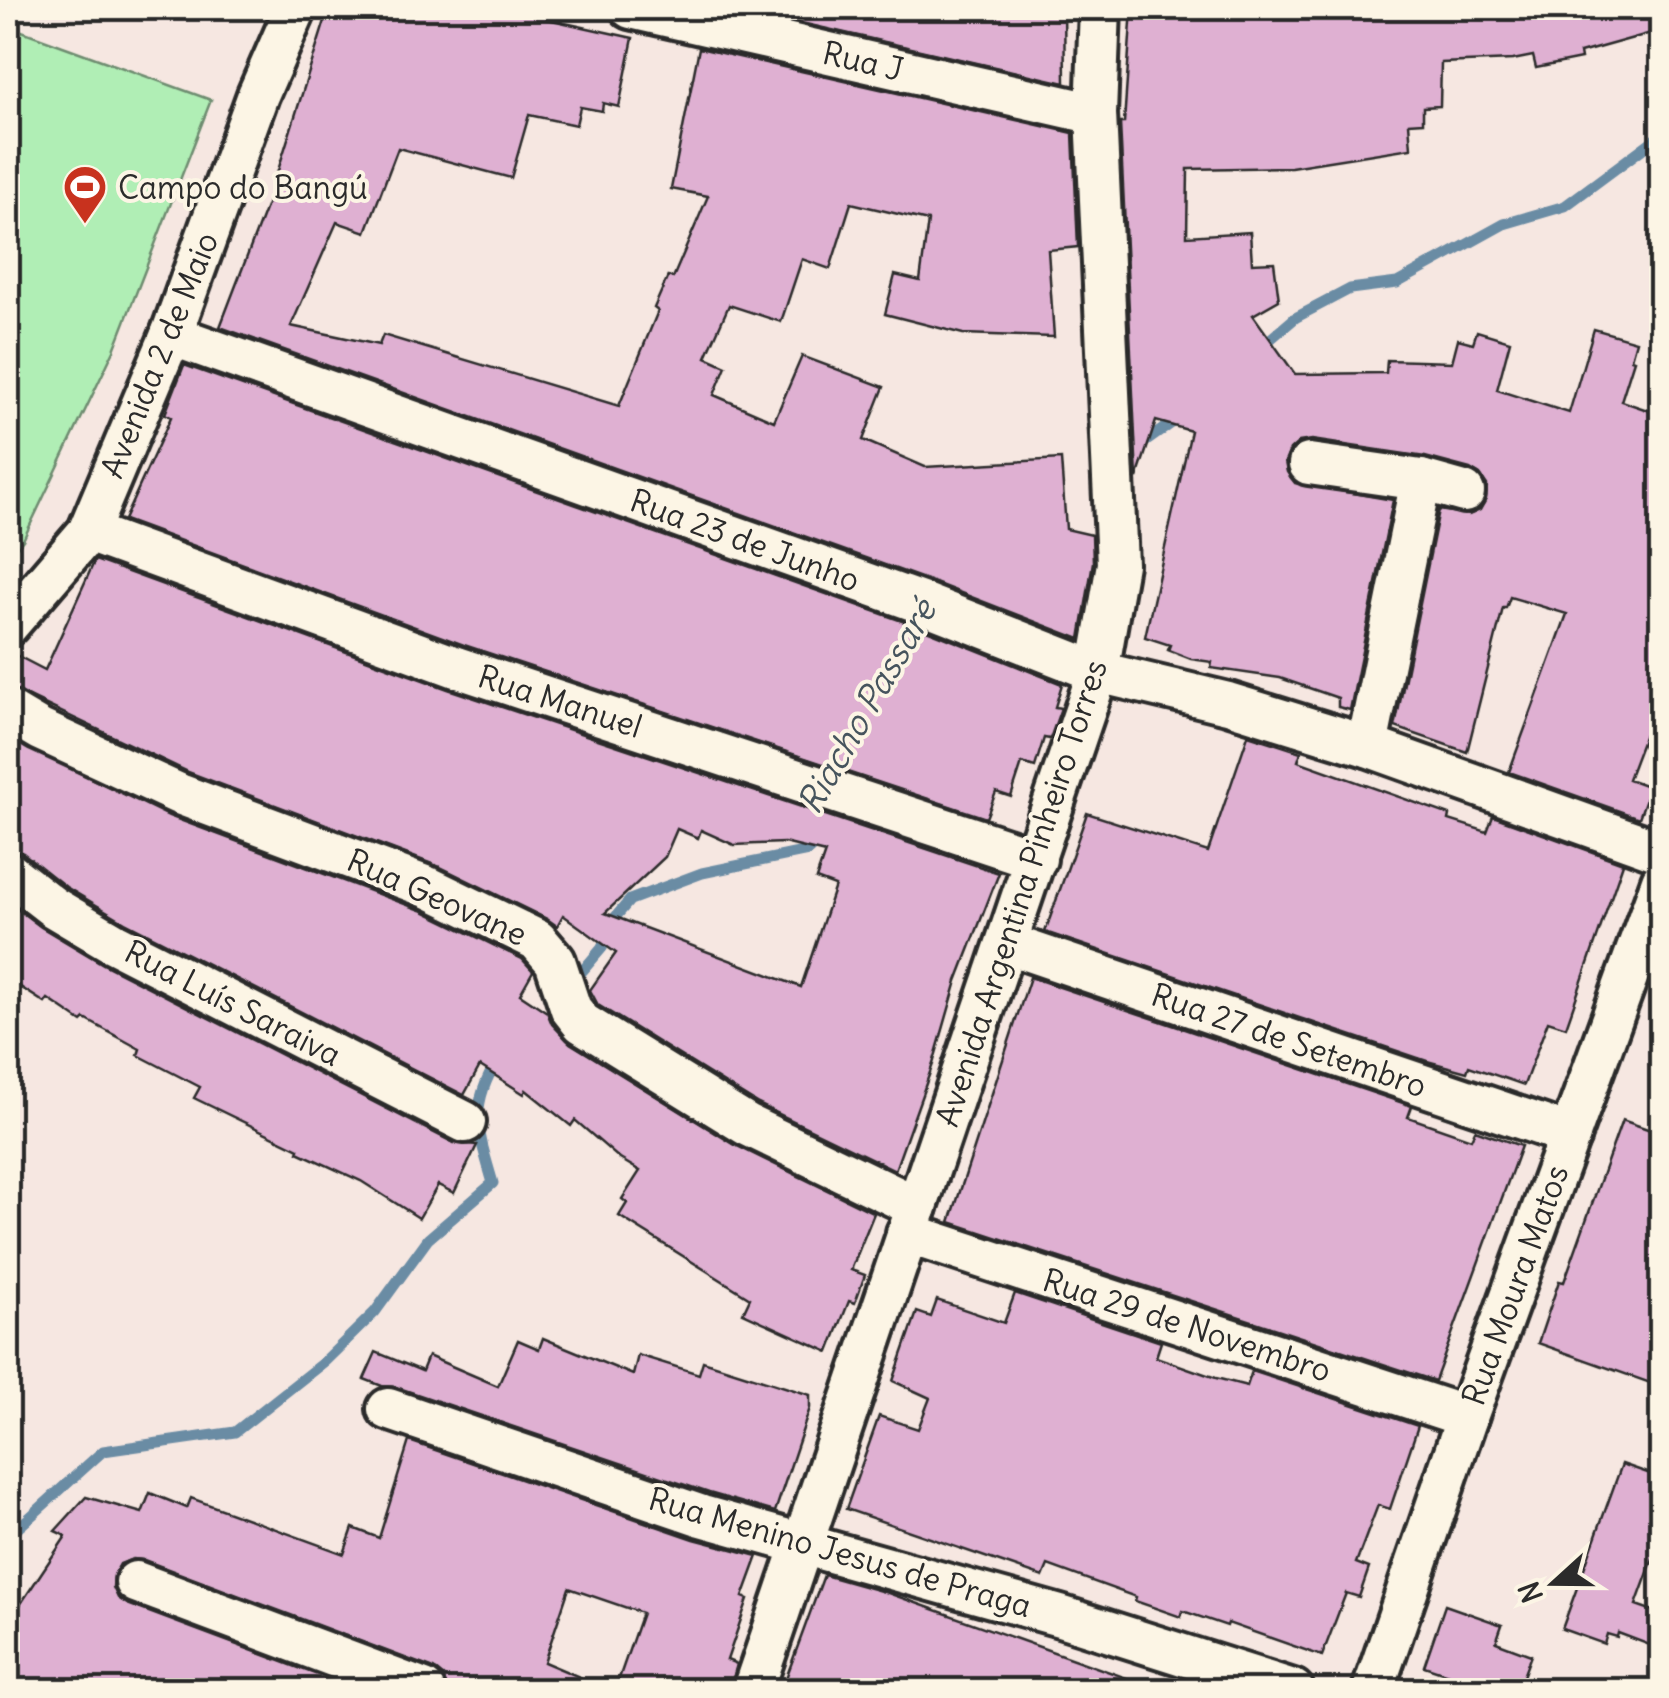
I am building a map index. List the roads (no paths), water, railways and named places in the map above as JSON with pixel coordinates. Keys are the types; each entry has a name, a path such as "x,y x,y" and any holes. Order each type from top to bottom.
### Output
{"street":[{"name":"Avenida 2 de Maio","path":"8,625 88,532 171,334 258,95 296,8"},
{"name":"Rua J","path":"631,8 1096,114"},
{"name":"Avenida Argentina Pinheiro Torres","path":"754,1690 1098,672 1117,564 1096,114 1100,8"},
{"name":"Rua 23 de Junho","path":"171,334 927,605 1098,672 1228,703 1367,746 1662,852"},
{"path":"1309,464 1421,480 1464,492"},
{"path":"1367,746 1421,480"},
{"name":"Rua Manuel","path":"88,532 456,666 1036,859"},
{"name":"Rua Geovane","path":"8,711 40,730 179,794 430,888 536,940 555,961 582,1024 912,1220"},
{"name":"Rua Luís Saraiva","path":"8,872 54,907 114,943 466,1122"},
{"name":"Rua Moura Matos","path":"1373,1690 1570,1135 1649,958 1662,881"},
{"name":"Rua 27 de Setembro","path":"1008,944 1570,1135"},
{"name":"Rua 29 de Novembro","path":"912,1220 1467,1417"},
{"name":"Rua Menino Jesus de Praga","path":"388,1409 702,1516 1060,1616 1292,1690"},
{"path":"136,1582 424,1690"}],"waterway":[{"name":"Riacho Passaré","path":"1261,347 1295,318 1350,289 1397,283 1504,224 1565,206 1662,134"},
{"name":"Riacho Passaré","path":"1138,447 1183,415"},
{"name":"Riacho Passaré","path":"573,982 602,948 612,921 630,900 702,873 808,851 820,840 863,763"},
{"name":"Riacho Passaré","path":"8,1537 103,1451 235,1432 325,1361 375,1312 428,1239 493,1183 480,1134 479,1106 498,1059"}],"place":[{"name":"Campo do Bangú","path":"85,225"}]}
